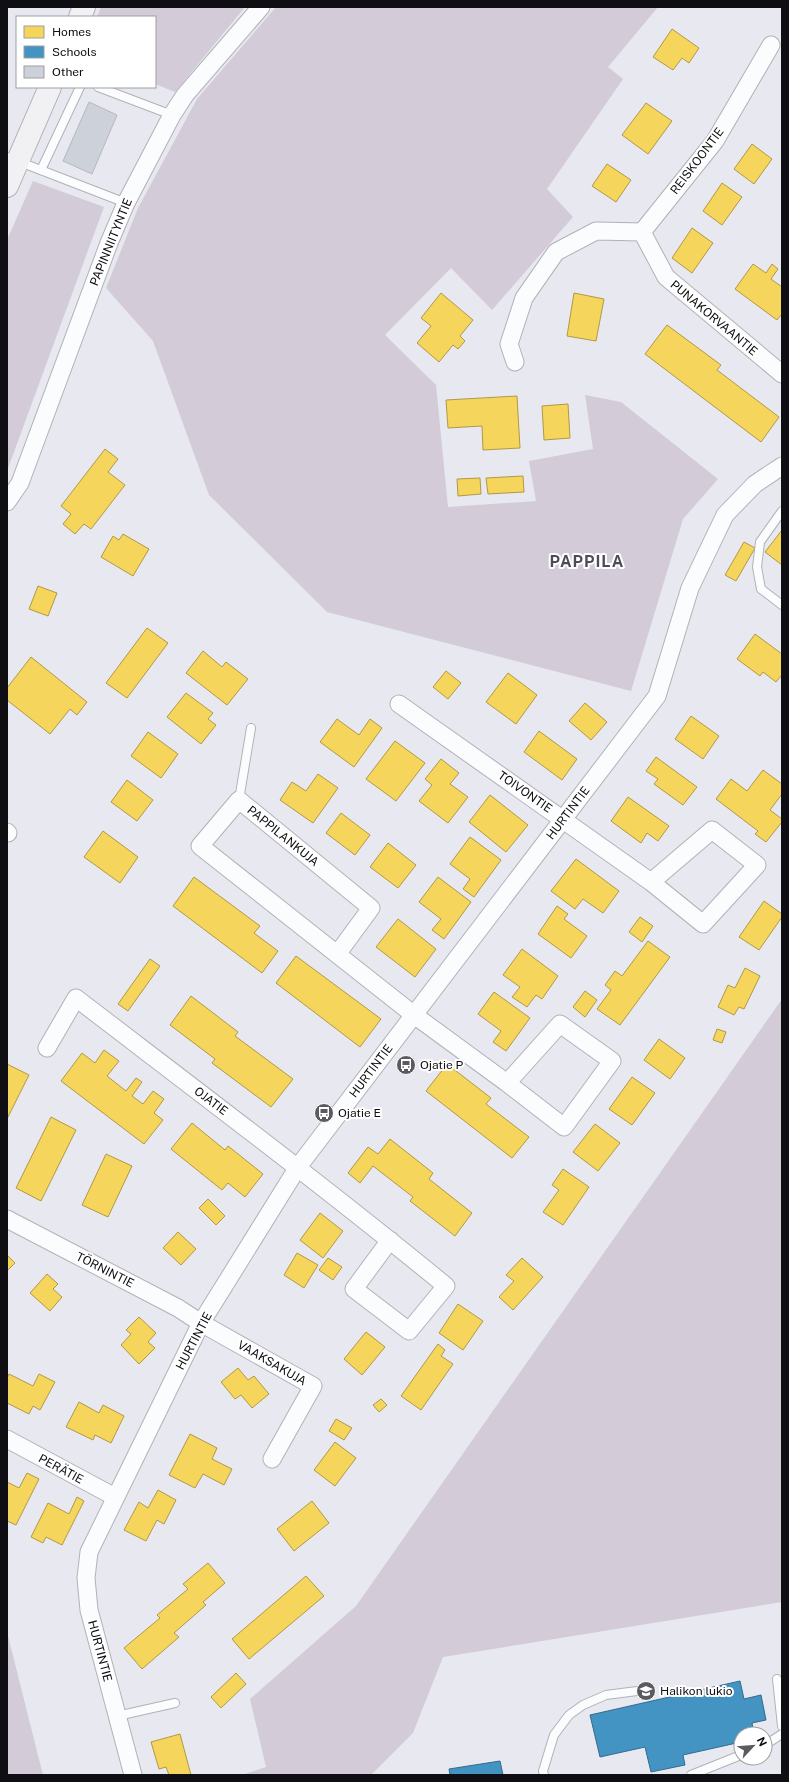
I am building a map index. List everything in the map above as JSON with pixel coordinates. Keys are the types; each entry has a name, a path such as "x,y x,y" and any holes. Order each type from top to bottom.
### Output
{"main road":[{"path":"7,186 13,159 49,88"}],"street":[{"name":"PAPINNIITYNTIE","path":"7,502 20,484 109,243 126,203 172,115 185,95 261,7"},
{"name":"REISKOONTIE","path":"642,232 715,141 771,45"},
{"path":"515,362 509,344 524,298 556,252 596,231 642,232"},
{"name":"PUNAKORVAANTIE","path":"642,232 666,277 782,374"},
{"name":"HURTINTIE","path":"133,1775 89,1610 86,1578 89,1552 201,1323 298,1167 657,696 690,588 725,515 755,484 782,466"},
{"name":"TOIVONTIE","path":"399,704 651,882 703,924 757,865 712,830 651,882"},
{"name":"PAPPILANKUJA","path":"338,954 371,908 239,800 200,846 414,1015 564,1127 612,1061 560,1024 507,1083"},
{"name":"OJATIE","path":"47,1048 76,998 298,1167 390,1240 446,1286 409,1331 354,1289 390,1240"},
{"name":"TÖRNINTIE","path":"7,1219 178,1308 201,1323"},
{"name":"VAAKSAKUJA","path":"201,1323 313,1386 272,1459"},
{"name":"PERÄTIE","path":"7,1440 115,1498"}],"lane":[{"path":"41,170 80,88"},
{"path":"101,88 172,115"},
{"path":"13,159 126,203"},
{"path":"782,511 760,542 757,567 761,589 782,605"},
{"path":"239,800 251,728"},
{"path":"777,1679 782,1726"},
{"path":"544,1775 543,1771 554,1735 569,1715 583,1705 606,1695 637,1691"},
{"path":"117,1716 175,1703"},
{"path":"773,1740 782,1734"},
{"path":"690,1775 733,1758"}],"shaded area":[{"path":"101,7 245,7 175,92 156,84 156,16 97,16"},
{"path":"276,7 658,7 608,67 623,79 547,189 573,217 492,310 451,268 385,335 436,385 448,507 536,501 529,461 593,449 585,395 621,402 718,479 683,519 631,691 327,612 209,495 153,341 106,288 138,208 197,99"},
{"path":"33,181 104,207 7,471 7,240"},
{"path":"782,999 782,1602 443,1657 413,1733 371,1775 242,1775 266,1767 250,1699 356,1606"},
{"path":"7,1632 43,1775 7,1775"}],"building: Homes":[{"path":"672,29 699,48 689,63 682,58 673,70 653,57"},
{"path":"646,103 672,121 648,154 622,135"},
{"path":"752,144 772,159 754,184 734,169"},
{"path":"607,164 631,180 616,202 592,186"},
{"path":"722,183 742,197 722,225 703,211"},
{"path":"692,228 713,243 692,273 672,258"},
{"path":"753,264 766,273 772,264 778,269 771,279 782,287 782,314 777,320 735,289"},
{"path":"441,293 473,320 460,336 465,341 458,349 453,345 439,362 417,343 431,326 421,318"},
{"path":"574,293 604,299 596,341 567,336"},
{"path":"667,325 721,365 717,370 779,417 761,442 645,354"},
{"path":"517,396 520,448 483,450 482,426 448,428 446,400"},
{"path":"568,404 570,438 544,440 542,406"},
{"path":"105,449 118,459 108,472 125,485 91,529 84,524 75,534 63,524 71,514 61,506"},
{"path":"523,476 524,492 488,494 486,478"},
{"path":"480,478 481,494 458,496 457,479"},
{"path":"782,530 782,565 765,552"},
{"path":"123,534 149,549 133,576 101,557 113,536 119,540"},
{"path":"744,542 755,548 736,581 725,575"},
{"path":"38,586 57,593 48,616 29,609"},
{"path":"147,628 168,643 127,698 106,683"},
{"path":"755,634 782,654 782,675 776,682 763,672 760,676 737,659"},
{"path":"203,651 222,667 226,662 248,679 227,705 186,673"},
{"path":"31,657 87,702 77,715 70,709 50,734 7,700 7,688"},
{"path":"446,671 461,683 448,699 433,687"},
{"path":"508,673 537,695 516,724 486,702"},
{"path":"186,693 213,713 208,719 216,725 201,744 167,717"},
{"path":"585,703 607,722 591,740 569,721"},
{"path":"691,716 719,736 703,759 675,739"},
{"path":"337,719 359,735 370,719 382,728 354,767 320,742"},
{"path":"539,731 577,759 562,780 524,752"},
{"path":"148,732 178,754 161,778 131,756"},
{"path":"395,741 425,763 396,801 366,779"},
{"path":"656,757 697,787 683,805 654,784 658,779 646,771"},
{"path":"441,759 459,773 450,784 468,797 448,823 419,801 432,785 425,779"},
{"path":"763,770 782,784 782,794 770,810 782,819 782,822 766,842 755,834 758,831 716,799 731,779 747,791"},
{"path":"318,774 338,788 313,823 280,800 292,782 306,791"},
{"path":"127,780 153,800 137,821 111,802"},
{"path":"490,795 528,825 506,852 469,822"},
{"path":"628,797 669,826 658,841 647,833 641,843 611,821"},
{"path":"341,813 370,835 355,855 326,833"},
{"path":"103,831 138,857 120,883 84,857"},
{"path":"470,837 501,860 474,897 463,889 470,879 450,864"},
{"path":"388,843 416,865 398,888 370,867"},
{"path":"576,859 619,891 603,913 583,899 575,909 551,891"},
{"path":"194,877 260,926 254,933 278,951 262,973 173,906"},
{"path":"438,877 471,902 444,939 432,930 441,919 419,902"},
{"path":"764,901 782,914 782,917 759,950 739,937"},
{"path":"557,906 568,914 564,919 587,936 571,958 538,934"},
{"path":"640,917 653,926 642,942 629,932"},
{"path":"398,919 436,949 415,977 376,947"},
{"path":"648,941 670,957 620,1025 597,1009 611,990 605,985 615,971 622,976"},
{"path":"522,949 558,976 542,999 536,995 527,1007 512,997 520,987 503,975"},
{"path":"296,956 381,1019 360,1047 276,983"},
{"path":"150,959 160,966 128,1011 118,1004"},
{"path":"745,968 760,976 744,1009 739,1007 734,1015 718,1007 728,985 735,988"},
{"path":"585,991 597,1000 585,1017 573,1007"},
{"path":"494,992 530,1018 506,1051 493,1042 501,1031 478,1014"},
{"path":"191,996 238,1032 235,1036 293,1079 271,1107 212,1063 215,1059 170,1025"},
{"path":"717,1029 726,1032 722,1043 713,1040"},
{"path":"659,1039 685,1058 670,1079 644,1060"},
{"path":"104,1050 119,1061 107,1076 126,1091 136,1078 142,1082 132,1096 143,1104 153,1091 164,1099 154,1113 163,1120 144,1144 61,1081 82,1053 95,1063"},
{"path":"7,1064 29,1075 7,1119"},
{"path":"447,1064 491,1098 486,1104 529,1137 512,1158 426,1091"},
{"path":"632,1077 655,1093 632,1125 609,1109"},
{"path":"51,1117 76,1130 41,1201 16,1188"},
{"path":"192,1123 225,1150 228,1146 263,1174 245,1197 228,1183 222,1190 171,1149"},
{"path":"595,1124 620,1143 598,1171 573,1152"},
{"path":"390,1139 433,1173 429,1179 472,1213 455,1236 410,1201 413,1197 373,1166 360,1183 348,1173 368,1147 378,1154"},
{"path":"106,1154 132,1166 108,1217 82,1205"},
{"path":"563,1169 589,1187 563,1225 543,1212 559,1190 552,1185"},
{"path":"208,1199 225,1216 216,1225 199,1208"},
{"path":"320,1213 343,1231 323,1258 300,1240"},
{"path":"178,1232 196,1249 181,1265 163,1248"},
{"path":"297,1253 318,1265 304,1288 284,1275"},
{"path":"7,1255 15,1263 7,1271"},
{"path":"328,1258 342,1267 333,1280 319,1270"},
{"path":"522,1258 543,1277 513,1310 499,1297 514,1281 506,1275"},
{"path":"47,1274 58,1284 53,1289 62,1297 50,1311 30,1293"},
{"path":"458,1304 483,1321 463,1350 439,1333"},
{"path":"139,1317 156,1333 148,1342 155,1348 139,1364 121,1345 131,1334 126,1330"},
{"path":"366,1332 385,1347 362,1375 344,1359"},
{"path":"438,1344 445,1350 441,1356 453,1364 421,1410 401,1396"},
{"path":"238,1368 248,1380 254,1376 269,1394 252,1408 241,1395 235,1399 221,1382"},
{"path":"9,1374 33,1386 39,1374 55,1382 40,1410 33,1406 29,1414 7,1403 7,1378"},
{"path":"381,1399 387,1405 379,1412 373,1405"},
{"path":"79,1402 99,1413 103,1405 124,1416 111,1443 95,1435 93,1440 66,1427"},
{"path":"336,1419 352,1428 344,1440 329,1431"},
{"path":"190,1434 217,1448 212,1459 232,1469 224,1485 203,1474 195,1488 169,1475"},
{"path":"335,1442 356,1458 335,1486 314,1470"},
{"path":"27,1473 39,1479 16,1525 7,1521 7,1482 19,1488"},
{"path":"158,1490 176,1500 164,1524 157,1520 146,1541 124,1530 139,1502 148,1508"},
{"path":"77,1497 84,1501 62,1545 46,1537 43,1543 31,1537 48,1503 69,1514"},
{"path":"312,1501 329,1523 294,1551 277,1529"},
{"path":"208,1563 225,1583 203,1602 206,1605 174,1633 179,1637 142,1669 124,1648 160,1618 157,1615 188,1589 183,1584"},
{"path":"306,1576 324,1596 249,1659 232,1639"},
{"path":"236,1673 246,1684 221,1708 211,1697"},
{"path":"180,1734 191,1775 169,1775 166,1767 159,1769 151,1742"}],"building: Schools":[{"path":"740,1681 744,1699 761,1695 766,1720 752,1723 753,1726 733,1726 733,1744 683,1755 685,1765 651,1772 645,1747 600,1757 590,1715"},
{"path":"500,1761 503,1775 450,1775 449,1769"}],"building: Other":[{"path":"89,102 117,115 92,174 63,161"}],"place":[{"name":"Ojatie P","path":"406,1065"},
{"name":"Ojatie E","path":"324,1113"},
{"name":"Halikon lukio","path":"646,1691"}],"district":[{"name":"PAPPILA","path":"587,561"}]}
